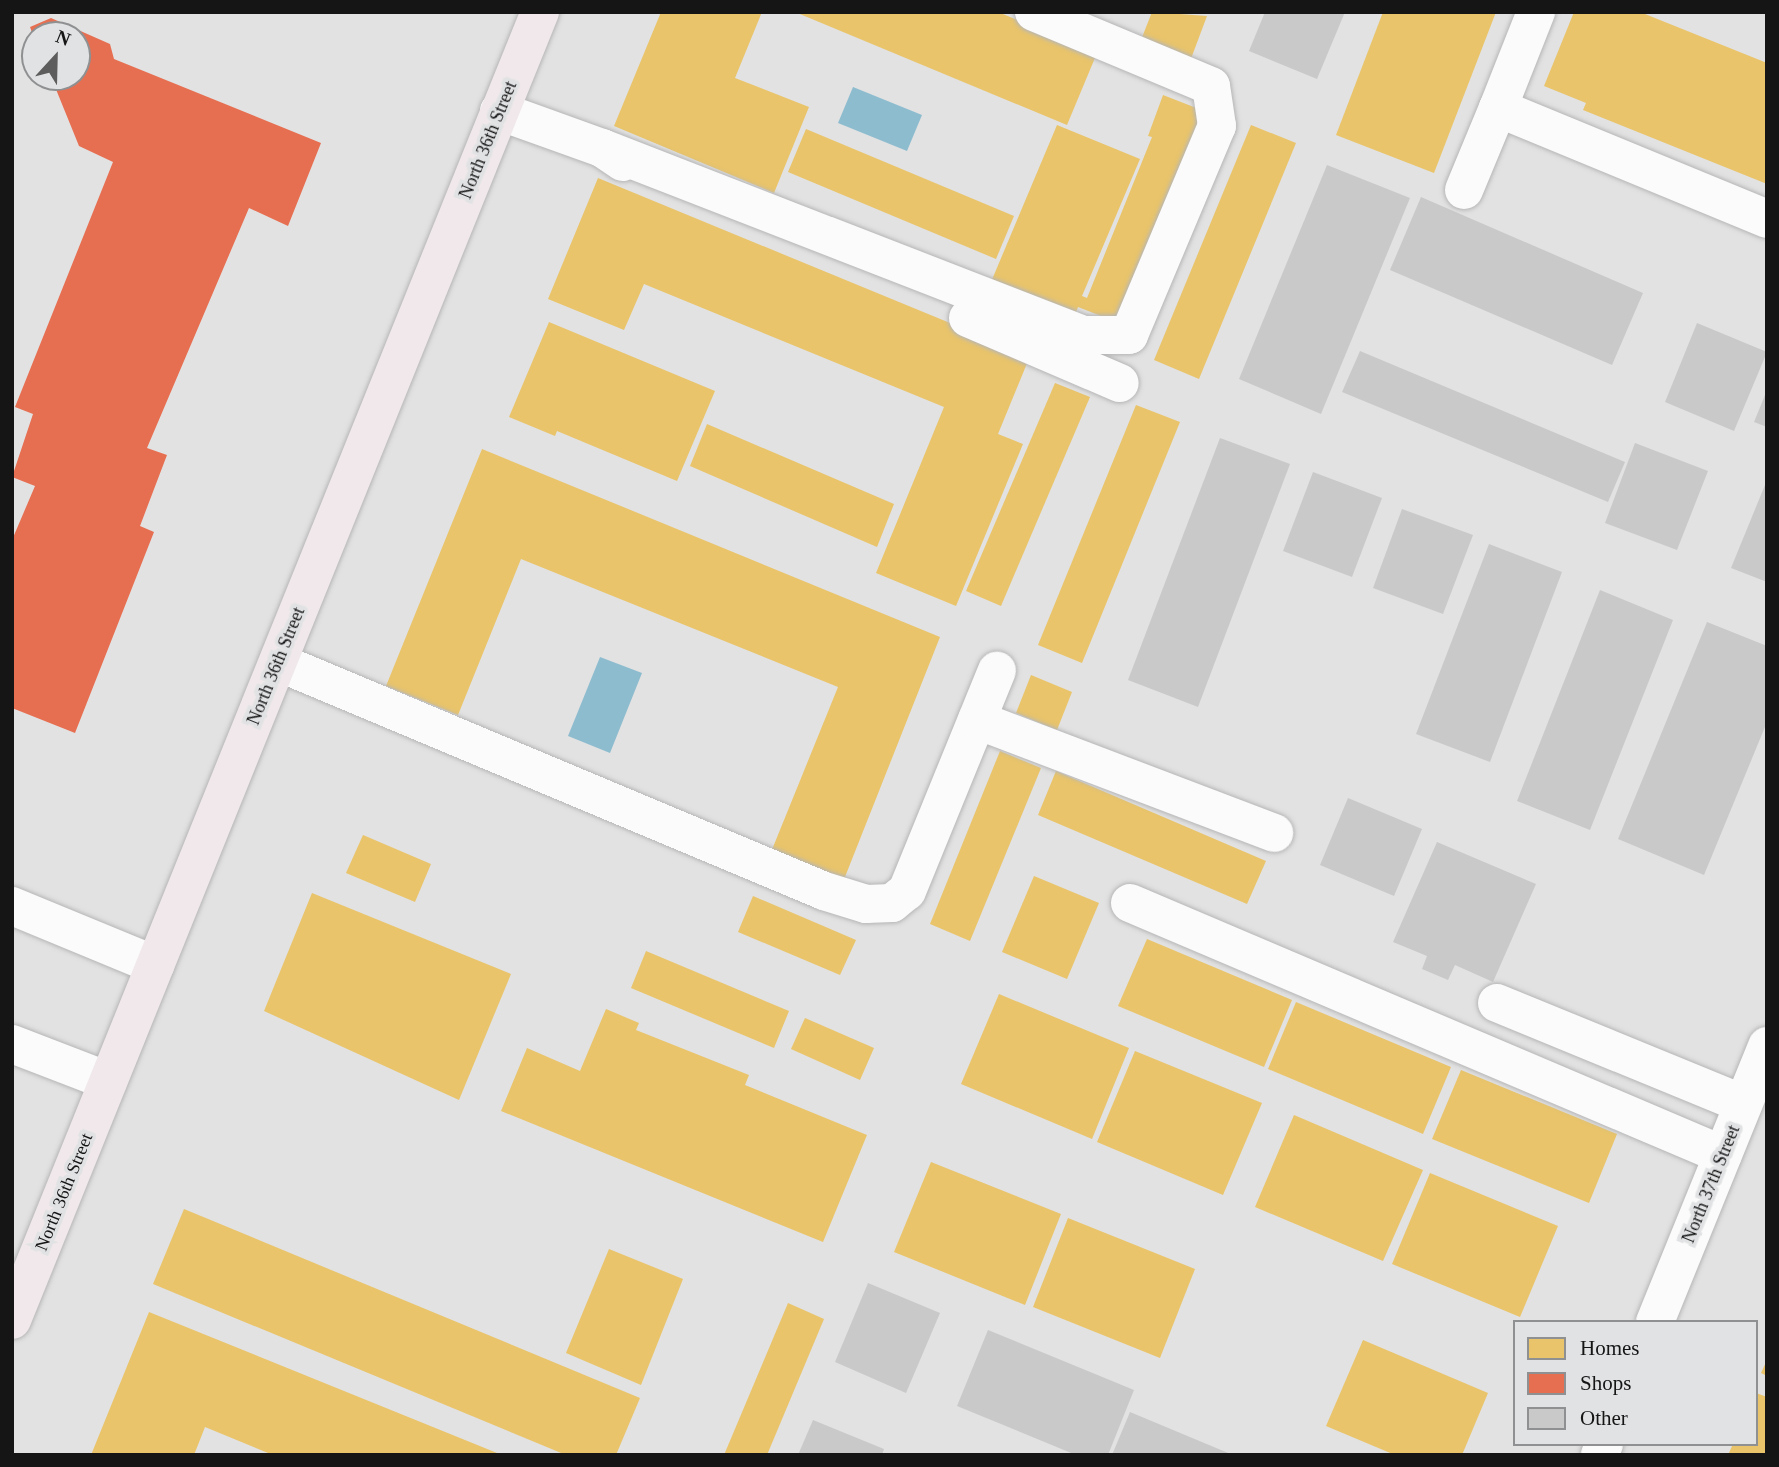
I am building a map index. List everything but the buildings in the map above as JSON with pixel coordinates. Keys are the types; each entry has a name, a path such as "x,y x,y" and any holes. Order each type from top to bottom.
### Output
{"main road":[{"name":"North 36th Street","path":"12,1320 540,12"}],"street":[{"path":"499,111 602,148 1083,335 1129,335 1217,126 1211,86 1034,12"},
{"path":"1464,190 1536,12"},
{"path":"1498,108 1767,219"},
{"path":"602,148 657,184 1120,383"},
{"path":"278,662 824,891 866,904 892,904 907,891 997,671"},
{"path":"977,720 1274,833"},
{"path":"1130,903 1723,1155"},
{"path":"12,906 155,965"},
{"path":"1497,1003 1743,1104"},
{"path":"12,1044 108,1081"},
{"name":"North 37th Street","path":"1656,1320 1767,1046"}],"water":[{"path":"853,87 922,115 907,151 838,123"},
{"path":"600,657 642,673 610,753 568,736"}]}
